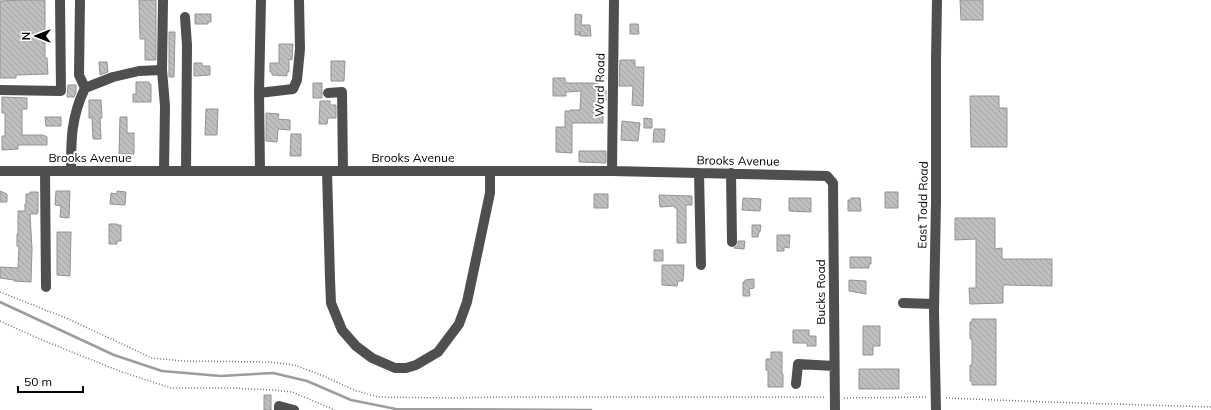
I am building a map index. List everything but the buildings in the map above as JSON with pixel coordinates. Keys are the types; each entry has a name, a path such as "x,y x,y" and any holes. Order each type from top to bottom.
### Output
{"street":[{"path":"0,90 61,91 60,0"},
{"path":"80,0 79,75 85,88"},
{"path":"163,0 162,70 164,106 164,171"},
{"path":"260,171 259,93 261,0"},
{"path":"259,93 293,89 298,80 300,49 299,0"},
{"name":"Ward Road","path":"612,171 614,0"},
{"name":"East Todd Road","path":"936,410 934,304 937,0"},
{"path":"185,17 187,45 186,171"},
{"path":"71,171 73,120 78,102 85,88 113,77 139,71 162,70"},
{"path":"328,93 342,92 343,171"},
{"name":"Brooks Avenue","path":"0,171 612,171 827,176"},
{"path":"45,171 46,287"},
{"path":"327,171 331,303 342,330 356,346 372,358 395,368 406,368 416,365 438,352 459,324 467,302 490,193 490,171"},
{"path":"700,173 700,264"},
{"path":"731,174 732,242"},
{"name":"Bucks Road","path":"827,176 833,184 835,410"},
{"path":"903,303 934,304"},
{"path":"796,384 798,364 834,366"},
{"path":"278,410 278,406 294,410"}],"path":[{"path":"0,321 42,340 122,372 171,388 229,388 292,392 335,410"},
{"path":"835,398 936,398 1211,407"}],"waterway":[{"path":"0,302 114,355 162,371 221,376 273,373 307,381 351,400 396,409 591,410"}]}
